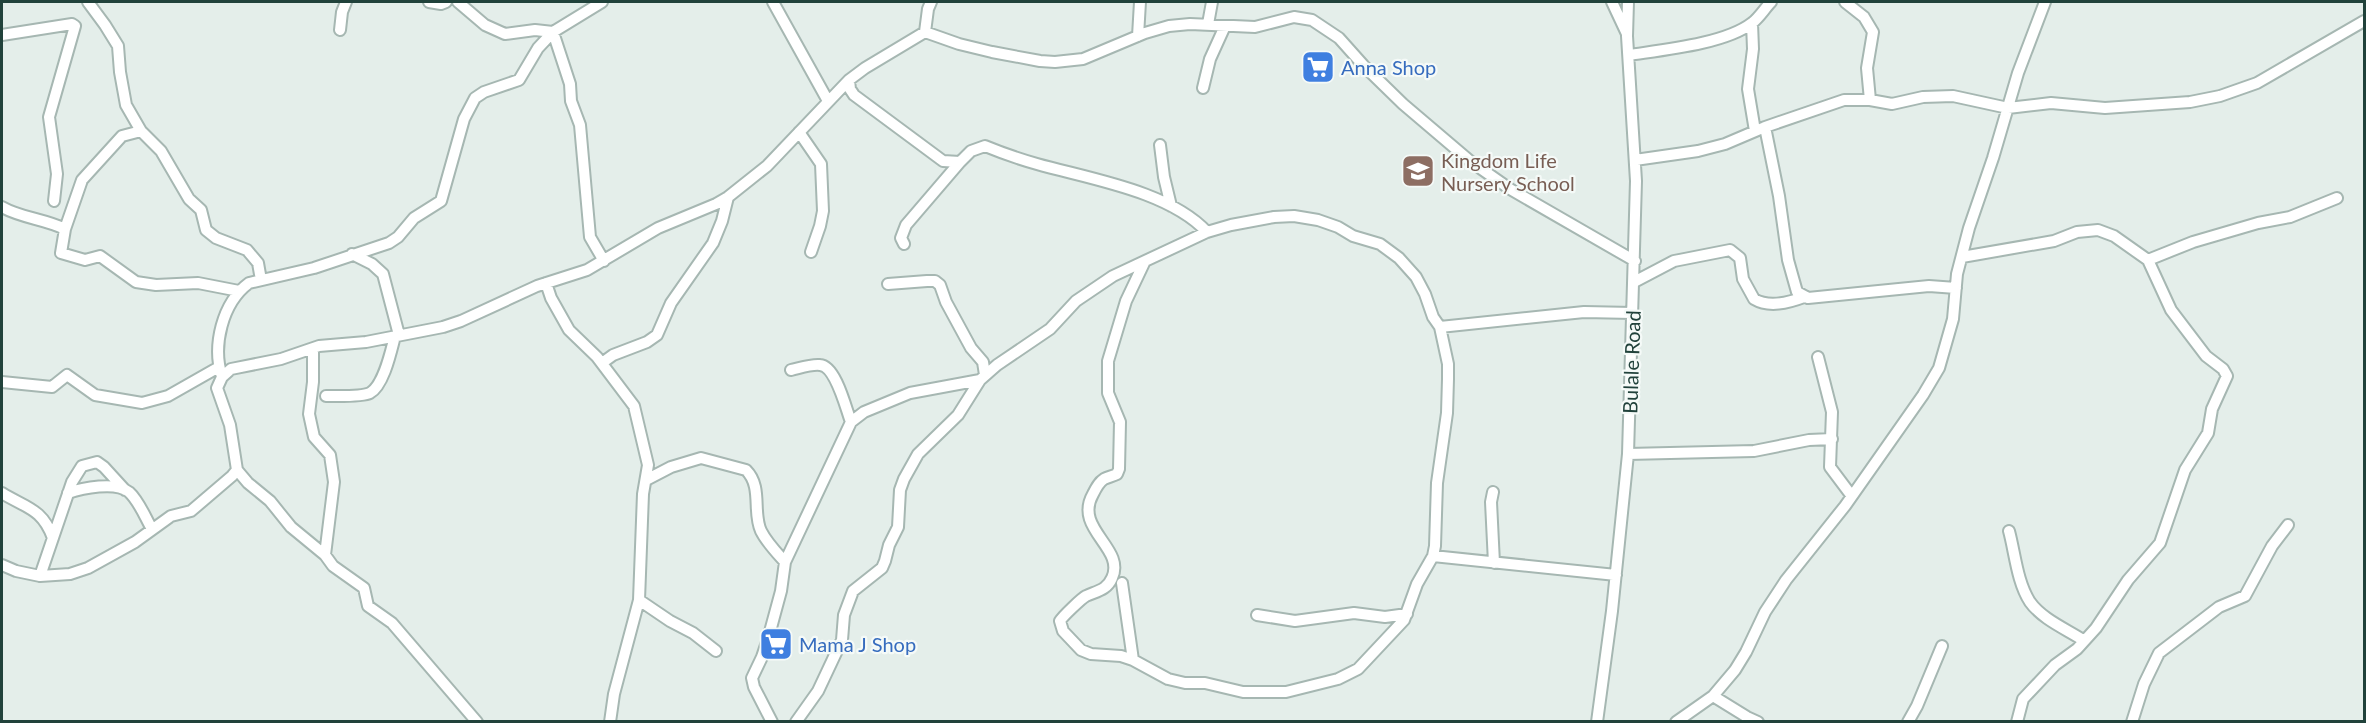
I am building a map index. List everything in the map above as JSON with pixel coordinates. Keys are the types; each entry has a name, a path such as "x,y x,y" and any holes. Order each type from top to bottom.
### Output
{"street":[{"path":"87,2 118,46 126,105 141,131 161,151 189,199 201,210 206,230 213,237 247,250 258,263 261,280"},
{"path":"339,30 346,2"},
{"path":"429,2 441,4 446,2"},
{"path":"458,2 485,25 505,34 535,30 553,32"},
{"path":"477,722 399,630 368,606 364,588 333,566 325,555 291,527 270,501 248,483 237,470 231,425 218,391 221,331 228,309 239,291 249,284 300,272 395,240 414,218 440,203 464,119 475,98 484,92 519,80 538,48 553,32 602,2"},
{"path":"772,2 828,101"},
{"path":"1138,36 1140,2"},
{"path":"1208,24 1212,2"},
{"path":"1612,2 1627,36"},
{"name":"Bulale Road","path":"1597,722 1616,575 1628,454 1634,313 1635,160 1627,36 1628,2"},
{"path":"1629,55 1683,47 1733,33 1752,23 1771,2"},
{"path":"1845,2 1864,17 1871,25 1873,32 1867,68 1870,100"},
{"path":"1676,722 1713,696 1735,670 1765,612 1786,580 1911,413 1939,368 1953,319 1962,257 1978,196 1993,158 2027,45 2045,2"},
{"path":"925,32 927,4"},
{"path":"925,32 992,52 1055,62 1083,59 1169,26 1208,24 1255,27 1294,17 1312,20 1340,38 1364,66 1422,122 1470,161 1510,189 1635,261"},
{"path":"1635,160 1698,151 1725,144 1760,129 1844,100 1870,100 1892,104 1923,97 1953,96 2008,108 2051,103 2105,108 2190,102 2220,96 2257,83 2364,21"},
{"path":"1752,23 1753,49 1748,89 1779,196 1788,260 1795,288 1804,297"},
{"path":"2,35 72,24 75,26 48,117 57,174 54,201"},
{"path":"1203,88 1210,59 1225,26"},
{"path":"553,32 570,84 571,101 580,125 590,237 604,261"},
{"path":"2,382 51,387 67,375 95,395 142,403 168,396 231,369 281,359 326,345 366,342 437,328 460,321 546,283 587,270 658,228 708,208 728,197 768,166 849,80 925,32"},
{"path":"849,80 850,89 854,95 925,148 943,161 960,162"},
{"path":"141,131 122,136 82,180 65,229 61,249 63,254 85,260 100,256 136,282 156,285 198,283 239,291"},
{"path":"799,132 821,164 823,211 811,252"},
{"path":"1160,145 1171,206"},
{"path":"904,244 901,238 906,225 960,162 971,151 985,146 1027,161 1155,198 1197,222 1207,232"},
{"path":"602,363 613,355 657,336 671,303 713,243 722,222 728,197"},
{"path":"2148,260 2210,237 2290,217 2337,198"},
{"path":"2,207 13,213 45,220 65,229"},
{"path":"796,722 818,691 842,640 844,615 853,591 882,568 898,527 900,490 904,479 918,454 958,415 983,378 1050,329 1076,300 1113,276 1207,232 1232,225 1294,216 1318,220 1338,227 1353,237 1380,244 1399,258 1416,277 1432,317 1440,327 1448,364 1447,413 1437,483 1433,556 1417,584 1400,627 1382,642 1358,669 1338,679 1286,692 1243,692 1204,683 1168,680 1133,660 1121,656 1091,654 1081,650 1063,631 1060,621 1086,596 1100,591 1107,585 1114,572 1114,562 1090,522 1088,506 1099,483 1117,474 1119,470 1120,422 1108,393 1108,361 1124,307 1144,263"},
{"path":"1962,257 2054,241 2077,232 2098,230 2122,240 2148,260 2171,310 2206,356 2223,369 2227,376 2212,409 2208,434 2184,470 2160,543 2128,580 2097,628 2083,640 2077,649 2055,665 2023,699 2017,722"},
{"path":"1634,282 1674,261 1730,249 1740,258 1743,279 1754,300 1769,304 1794,301 1804,297 1929,286 1956,288"},
{"path":"327,396 365,394 375,388 390,357 397,335 383,274 372,264 352,254"},
{"path":"888,284 935,281 940,285 946,302 971,348 983,362 995,367"},
{"path":"546,283 551,298 568,330 602,363 634,406 648,465 643,494 639,600 614,694 610,722"},
{"path":"1440,327 1584,312 1634,313"},
{"path":"313,349 313,382 309,414 314,437 330,455 334,482 325,555"},
{"path":"1818,357 1831,405 1830,467 1833,474 1851,495"},
{"path":"983,362 983,378"},
{"path":"791,370 822,365 828,368 836,379 851,422"},
{"path":"772,722 754,687 752,678 768,639 781,591 785,562 851,422 864,412 910,393 983,378"},
{"path":"1628,454 1754,451 1800,441 1832,440"},
{"path":"646,480 671,467 701,458 746,470 755,487 760,530 785,562"},
{"path":"40,576 68,493 82,466 97,462 104,466 133,497 152,529"},
{"path":"2,565 16,571 40,576 70,574 88,568 135,542 171,516 191,511 237,470"},
{"path":"68,493 91,487 125,489"},
{"path":"1493,492 1491,502 1494,563"},
{"path":"2,493 39,514 53,538"},
{"path":"2132,722 2144,684 2159,653 2219,607 2245,596 2272,546 2288,525"},
{"path":"2009,531 2029,601 2051,620 2083,640"},
{"path":"1433,556 1616,575"},
{"path":"1122,584 1133,660"},
{"path":"639,600 693,633 716,651"},
{"path":"1257,615 1295,621 1354,613 1385,617 1407,614"},
{"path":"1908,722 1942,646"},
{"path":"1713,696 1758,722"}],"place":[{"name":"Anna Shop","path":"1318,67"},
{"name":"Kingdom Life Nursery School","path":"1418,171"},
{"name":"Mama J Shop","path":"776,644"}]}
